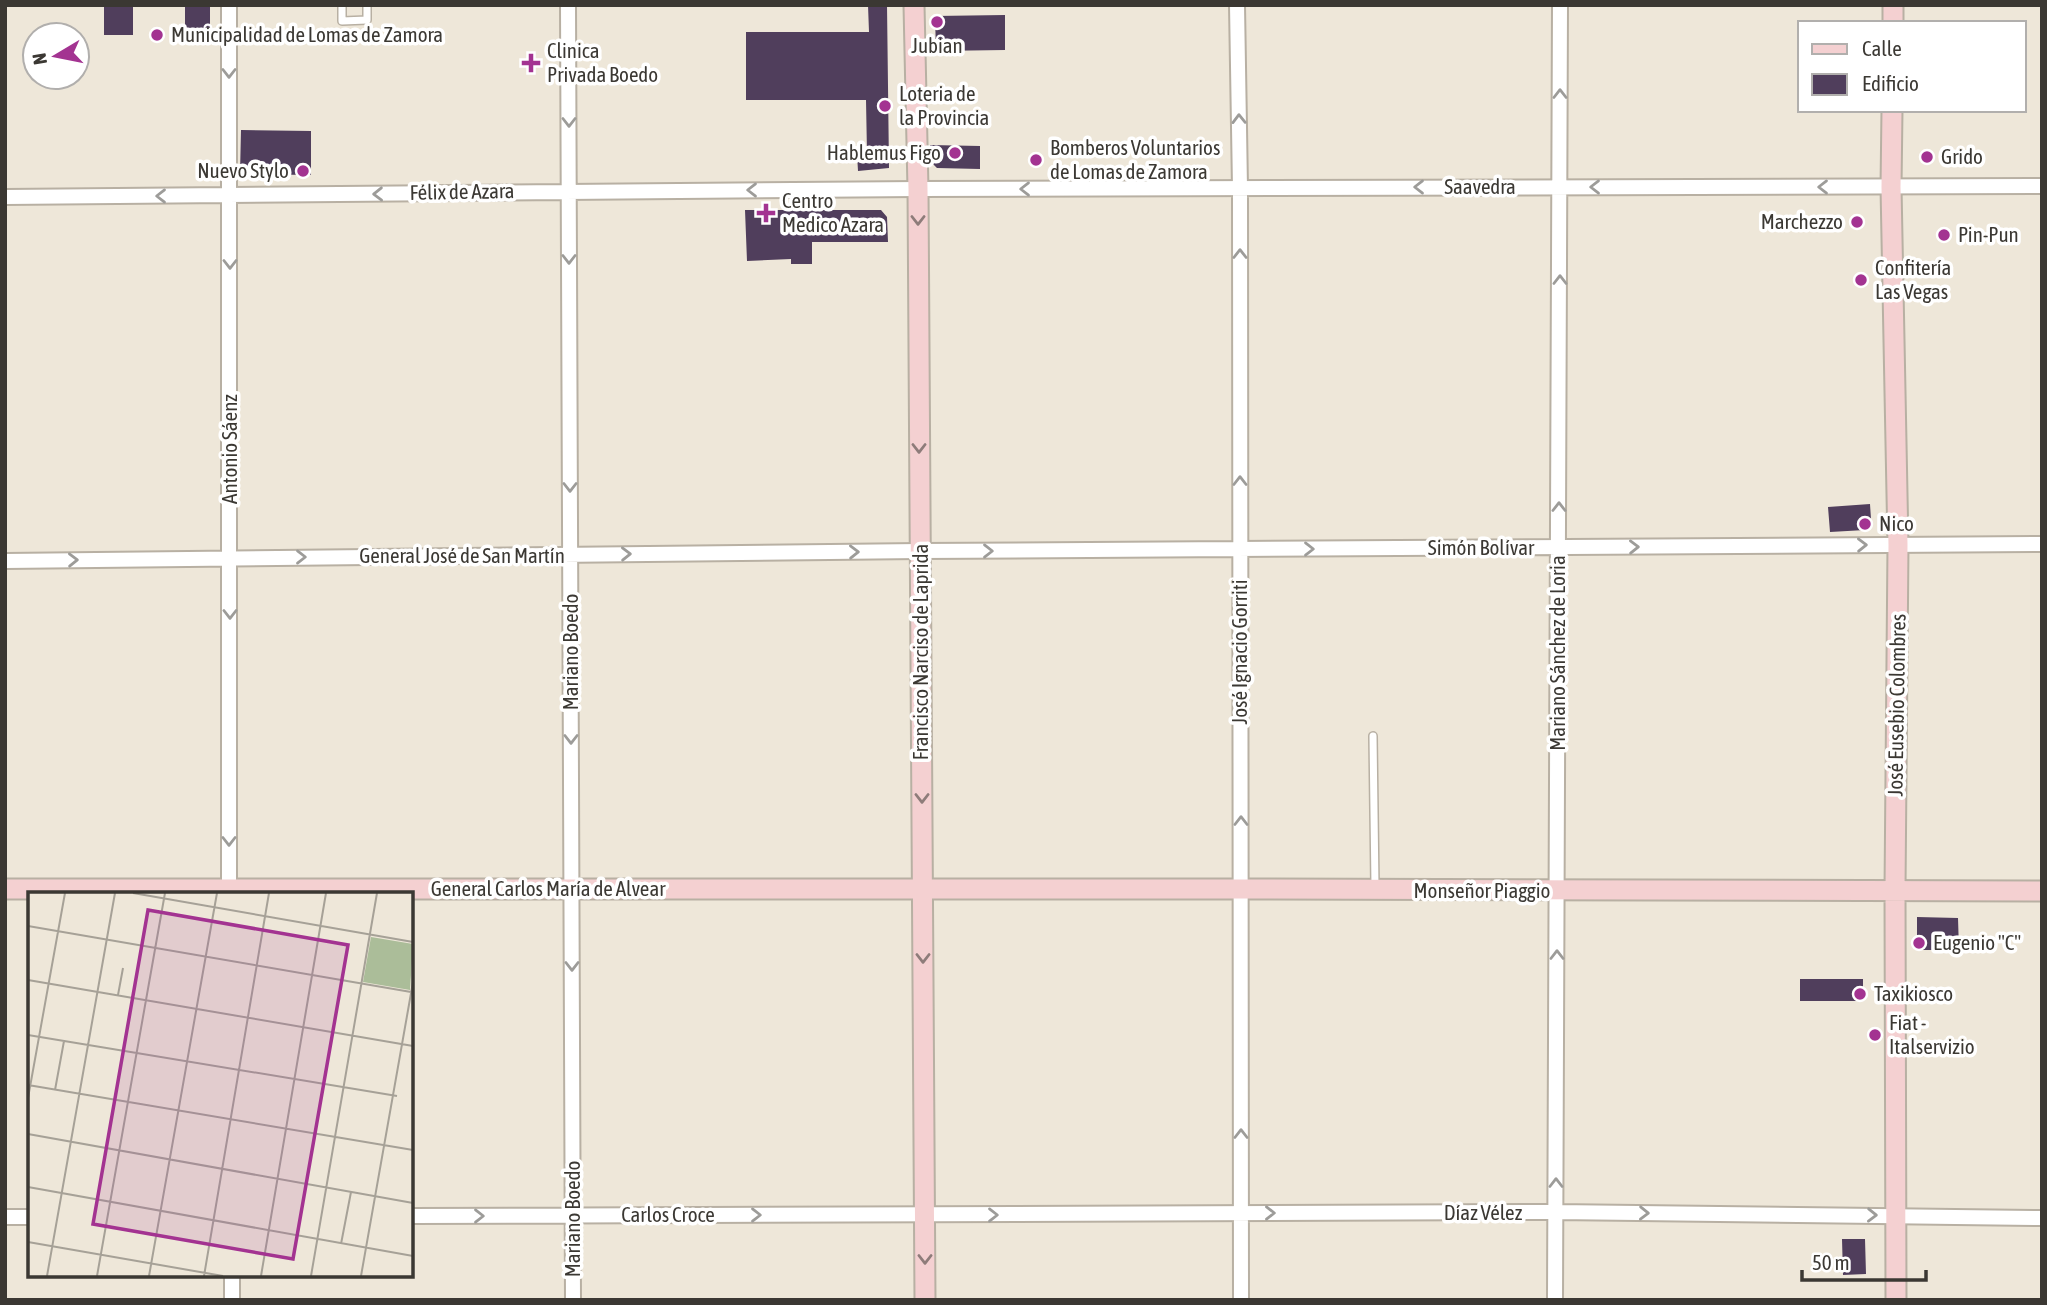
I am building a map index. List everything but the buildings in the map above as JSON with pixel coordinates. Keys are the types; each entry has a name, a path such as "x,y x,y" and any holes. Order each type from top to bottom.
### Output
{"street":[{"name":"Antonio Sáenz","path":"229,5 229,892"},
{"name":"Mariano Boedo","path":"568,5 573,1300"},
{"name":"Francisco Narciso de Laprida","path":"914,5 918,189 925,1300"},
{"name":"José Ignacio Gorriti","path":"1237,5 1240,188 1241,1300"},
{"name":"Mariano Sánchez de Loria","path":"1555,1300 1560,5"},
{"name":"José Eusebio Colombres","path":"1892,112 1898,545 1896,1300"},
{"name":"Saavedra","path":"918,189 2042,186"},
{"name":"Félix de Azara","path":"5,197 918,189"},
{"name":"Simón Bolívar","path":"920,551 2042,544"},
{"name":"General José de San Martín","path":"5,561 920,551"},
{"name":"General Carlos María de Alvear","path":"5,889 229,892 922,889"},
{"name":"Monseñor Piaggio","path":"922,889 2042,891"},
{"name":"Díaz Vélez","path":"925,1215 1556,1212 2042,1218"},
{"name":"Carlos Croce","path":"413,1216 925,1215"},
{"path":"5,1217 28,1217"},
{"path":"232,1277 232,1300"}],"lane":[{"path":"342,5 342,21 367,20 367,5"},
{"path":"1373,736 1375,891"}],"place":[{"name":"Jubian","path":"937,22"},
{"name":"Municipalidad de Lomas de Zamora","path":"157,35"},
{"name":"Clinica Privada Boedo","path":"531,63"},
{"name":"Loteria de la Provincia","path":"885,106"},
{"name":"Hablemus Figo","path":"955,153"},
{"name":"Grido","path":"1927,157"},
{"name":"Bomberos Voluntarios de Lomas de Zamora","path":"1036,160"},
{"name":"Nuevo Stylo","path":"303,171"},
{"name":"Centro Medico Azara","path":"766,213"},
{"name":"Marchezzo","path":"1857,222"},
{"name":"Pin-Pun","path":"1944,235"},
{"name":"Confitería Las Vegas","path":"1861,280"},
{"name":"Nico","path":"1865,524"},
{"name":"Eugenio \"C\"","path":"1919,943"},
{"name":"Taxikiosco","path":"1860,994"},
{"name":"Fiat - Italservizio","path":"1875,1035"}]}
